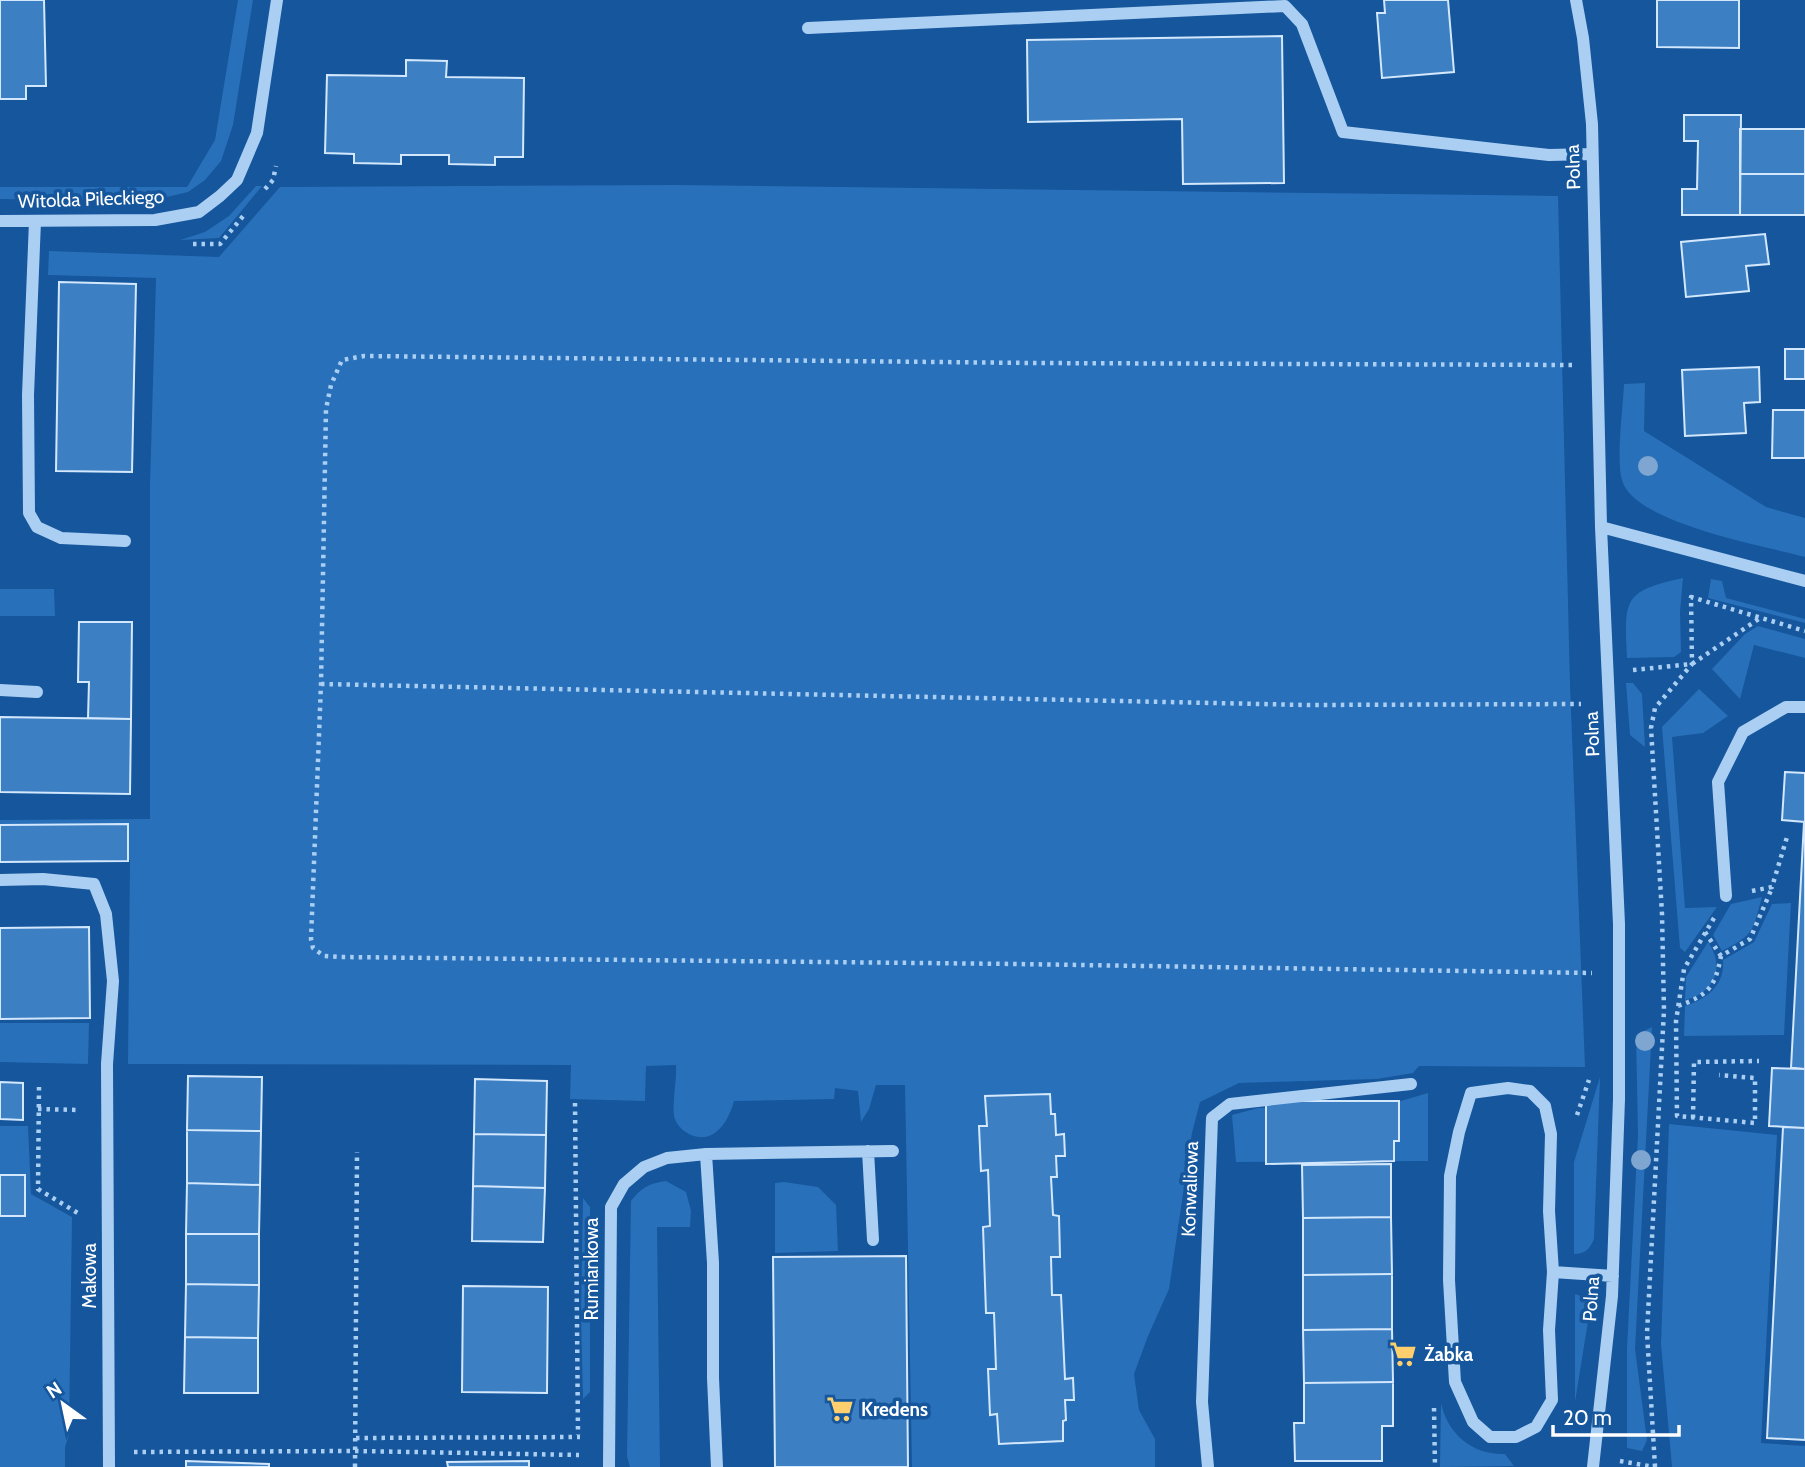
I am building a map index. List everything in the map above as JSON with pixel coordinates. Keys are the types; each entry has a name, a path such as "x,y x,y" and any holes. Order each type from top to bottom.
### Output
{"street":[{"name":"Witolda Pileckiego","path":"0,221 155,220 199,212 220,196 237,180 257,133 277,0"},
{"name":"Polna","path":"1576,0 1592,124 1601,527 1619,975 1619,1099 1613,1276 1593,1467"},
{"path":"808,28 1285,6 1301,24 1343,132 1549,155 1591,154"},
{"path":"35,221 28,395 29,513 37,527 61,538 125,541"},
{"path":"1601,527 1805,581"},
{"path":"0,690 37,691"},
{"path":"1726,896 1718,782 1743,732 1786,707 1805,707"},
{"name":"Makowa","path":"0,880 43,879 94,884 106,915 113,981 107,1084 109,1467"},
{"name":"Konwaliowa","path":"1208,1467 1202,1402 1212,1118 1230,1104 1411,1084"},
{"path":"1508,1088 1530,1091 1545,1106 1551,1134 1549,1211 1553,1272 1549,1330 1552,1400 1536,1427 1516,1437 1490,1437 1473,1422 1455,1382 1449,1280 1450,1176 1471,1093 1508,1088"},
{"path":"868,1151 873,1240"},
{"name":"Rumiankowa","path":"609,1467 611,1207 624,1184 643,1167 667,1158 706,1154 893,1151"},
{"path":"706,1154 712,1263 717,1467"},
{"path":"1553,1272 1613,1276"}],"path":[{"path":"1571,352 1572,378"},
{"path":"1597,365 1033,363 378,356 342,360 331,385 326,409 321,684 311,939 313,948 324,956 1619,975"},
{"path":"1692,664 1691,597 1805,631"},
{"path":"1655,1467 1647,1333 1664,1010 1662,914 1651,728 1655,708 1692,664 1760,618"},
{"path":"1608,673 1692,664"},
{"path":"321,684 1307,705 1610,705"},
{"path":"1580,694 1581,718"},
{"path":"1721,956 1750,939 1772,887 1787,837"},
{"path":"1719,1075 1755,1078 1755,1123 1677,1116 1678,1006 1684,969 1726,896 1772,887"},
{"path":"1678,1006 1700,998 1709,990 1718,975 1721,956 1705,932"},
{"path":"1589,960 1590,986"},
{"path":"1693,1118 1694,1062 1759,1061"},
{"path":"1576,1116 1590,1078"},
{"path":"39,1087 38,1189 82,1216"},
{"path":"575,1103 579,1467"},
{"path":"355,1467 356,1152"},
{"path":"356,1438 609,1437"},
{"path":"133,1452 356,1451 579,1455"}],"shaded area":[{"path":"238,0 253,0 233,125 221,161 205,180 188,192 163,198 123,201 0,199 0,187 187,187 215,140"},
{"path":"677,185 1558,196 1570,685 1585,1067 1419,1066 1413,1073 1377,1079 1239,1083 1200,1102 1192,1133 1169,1289 1134,1374 1139,1410 1155,1439 1155,1467 912,1467 905,1085 876,1085 869,1109 861,1122 858,1091 835,1088 834,1099 734,1101 722,1126 714,1134 698,1137 679,1126 674,1116 676,1065 646,1066 645,1101 570,1099 571,1065 128,1064 130,860 0,861 0,820 150,819 150,484 156,278 48,275 49,251 219,257 280,187"},
{"path":"256,186 262,186 219,238 180,240 205,232 229,216"},
{"path":"1645,383 1644,431 1766,507 1805,518 1805,557 1732,539 1674,520 1650,509 1631,495 1620,471 1624,384"},
{"path":"1683,578 1681,652 1674,657 1627,658 1626,622 1631,601 1638,593 1649,588"},
{"path":"1711,579 1722,581 1726,598 1805,619 1805,623 1708,598"},
{"path":"0,589 54,589 55,616 0,616"},
{"path":"1758,626 1805,639 1805,658 1754,645 1740,699 1712,669 1745,634"},
{"path":"1626,683 1633,683 1642,694 1645,747 1630,735"},
{"path":"1699,689 1728,716 1703,733 1672,737 1685,908 1717,907 1685,952 1680,948 1662,727"},
{"path":"1762,897 1751,931 1722,951 1713,935 1731,904"},
{"path":"1791,903 1784,1035 1684,1036 1685,1006 1700,1000 1713,990 1721,977 1723,960 1754,942 1772,904"},
{"path":"1708,942 1716,960 1714,977 1704,991 1685,1000 1686,977"},
{"path":"0,1023 89,1023 88,1064 0,1062"},
{"path":"1652,1027 1635,1349 1647,1440 1642,1451 1627,1448 1627,1348 1638,1134 1636,1035"},
{"path":"1600,1077 1594,1239 1587,1250 1574,1254 1574,1162"},
{"path":"1428,1093 1428,1161 1236,1162 1232,1115 1258,1108 1331,1108 1394,1103"},
{"path":"1669,1124 1777,1135 1761,1443 1805,1446 1805,1467 1672,1467 1661,1344"},
{"path":"0,1126 28,1126 31,1194 72,1217 69,1435 65,1447 65,1467 0,1467"},
{"path":"666,1181 686,1192 691,1211 690,1227 657,1227 660,1467 630,1467 627,1456 631,1201 646,1187"},
{"path":"775,1183 818,1187 836,1205 838,1251 775,1253"},
{"path":"583,1198 590,1207 590,1392 583,1399 581,1316"},
{"path":"1575,1294 1584,1297 1590,1309 1575,1402"},
{"path":"1441,1403 1449,1425 1464,1441 1482,1451 1505,1454 1514,1466 1440,1467"}],"building":[{"path":"0,0 44,0 46,86 26,86 26,99 0,99"},
{"path":"1384,0 1448,0 1454,72 1382,78 1377,13 1385,13"},
{"path":"1657,0 1739,0 1739,48 1657,47"},
{"path":"1282,36 1284,183 1183,184 1182,119 1028,122 1027,40"},
{"path":"406,60 447,61 446,77 524,78 523,157 495,157 495,165 449,164 449,155 401,155 401,164 354,163 354,154 325,153 327,75 406,76"},
{"path":"1684,115 1741,115 1740,215 1682,215 1682,189 1697,189 1698,141 1684,141"},
{"path":"1740,129 1805,129 1805,174 1740,174"},
{"path":"1740,174 1805,174 1805,215 1740,215"},
{"path":"1765,234 1769,264 1746,266 1749,291 1686,297 1681,242"},
{"path":"59,282 136,284 132,472 56,471"},
{"path":"1785,349 1805,349 1805,379 1785,379"},
{"path":"1759,367 1760,402 1744,403 1746,433 1685,436 1682,370"},
{"path":"1773,410 1805,410 1805,458 1772,458"},
{"path":"79,622 132,622 131,719 88,718 89,682 78,682"},
{"path":"0,717 131,719 130,794 0,792"},
{"path":"1785,772 1805,773 1805,822 1782,820"},
{"path":"1805,822 1805,1069 1791,1068"},
{"path":"128,824 128,861 0,862 0,825"},
{"path":"89,927 90,1018 0,1019 0,928"},
{"path":"1772,1068 1805,1069 1805,1128 1769,1126"},
{"path":"188,1076 262,1077 261,1131 187,1130"},
{"path":"475,1079 547,1081 546,1135 474,1134"},
{"path":"0,1082 23,1083 23,1120 0,1119"},
{"path":"1050,1094 1056,1135 1064,1134 1065,1156 1056,1156 1057,1177 1051,1177 1053,1215 1059,1216 1060,1257 1051,1257 1052,1295 1061,1295 1065,1379 1073,1378 1074,1400 1065,1400 1063,1441 999,1444 997,1414 990,1415 988,1369 996,1369 994,1313 986,1313 983,1227 990,1226 988,1170 981,1171 979,1126 987,1126 985,1096"},
{"path":"1266,1101 1399,1101 1399,1141 1394,1141 1394,1161 1266,1164"},
{"path":"1783,1127 1805,1128 1805,1440 1767,1438"},
{"path":"187,1130 261,1131 260,1185 187,1183"},
{"path":"474,1134 546,1135 545,1188 473,1186"},
{"path":"1391,1164 1391,1217 1303,1218 1302,1165"},
{"path":"0,1175 25,1175 25,1216 0,1216"},
{"path":"187,1183 260,1185 259,1234 186,1234"},
{"path":"473,1186 545,1188 543,1242 472,1241"},
{"path":"1391,1217 1392,1274 1303,1275 1303,1218"},
{"path":"186,1234 259,1234 259,1285 186,1284"},
{"path":"906,1256 908,1467 775,1467 773,1257"},
{"path":"1392,1274 1392,1329 1303,1330 1303,1275"},
{"path":"186,1284 259,1285 258,1338 185,1337"},
{"path":"463,1286 548,1287 547,1393 462,1392"},
{"path":"1392,1329 1393,1382 1304,1383 1303,1330"},
{"path":"185,1337 258,1338 258,1393 184,1393"},
{"path":"1393,1382 1393,1426 1382,1426 1382,1461 1295,1461 1294,1423 1304,1423 1304,1383"},
{"path":"186,1461 269,1464 269,1467 186,1467"},
{"path":"529,1461 529,1467 448,1467 447,1462"}],"place":[{"name":"Żabka","path":"1403,1354"},
{"name":"Kredens","path":"840,1409"}]}
